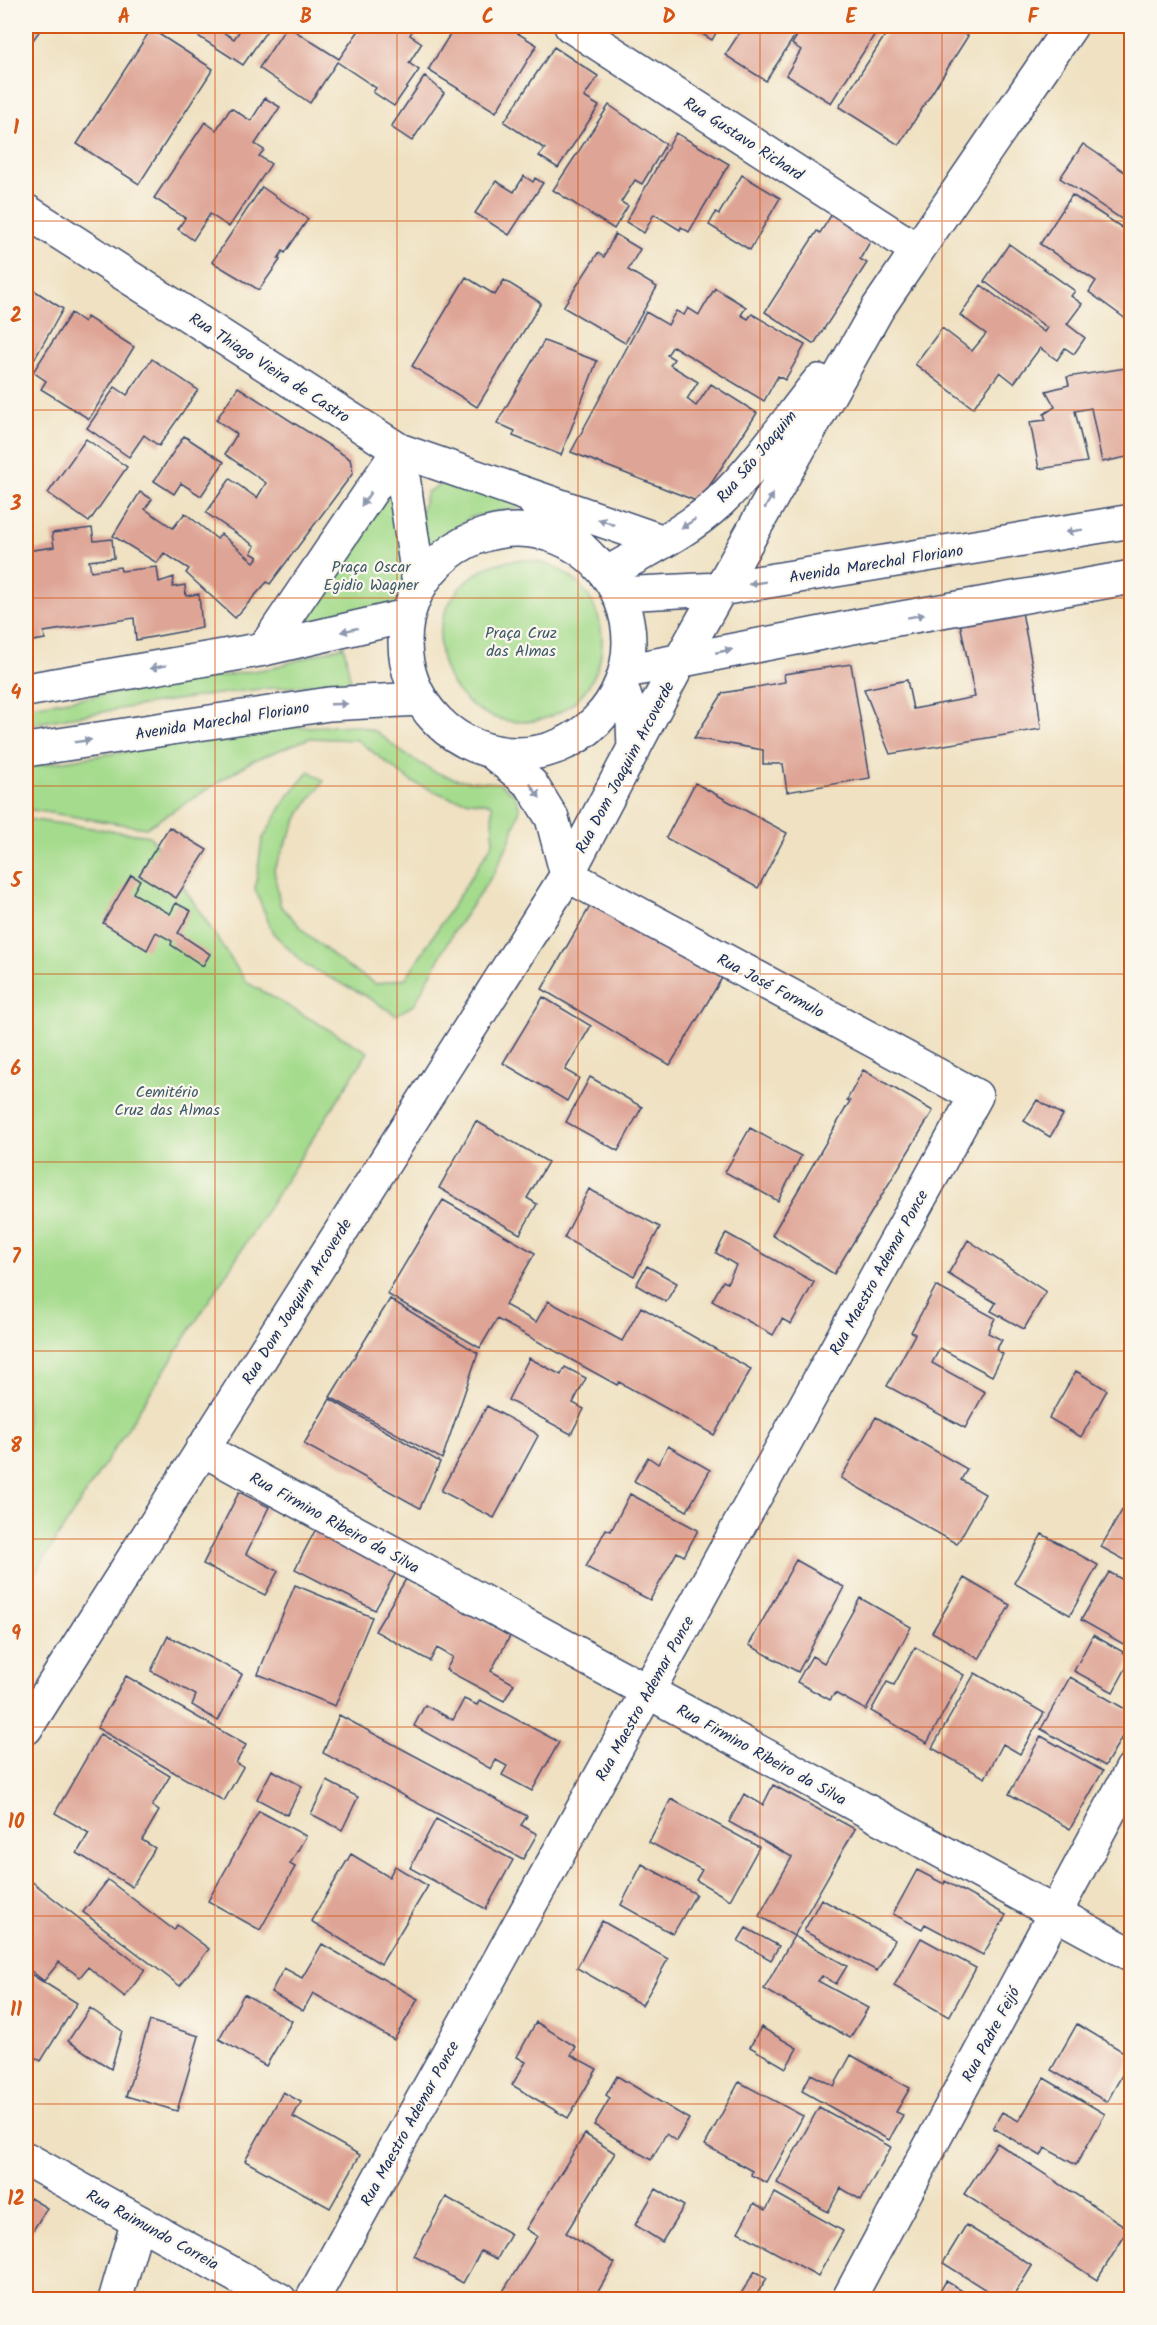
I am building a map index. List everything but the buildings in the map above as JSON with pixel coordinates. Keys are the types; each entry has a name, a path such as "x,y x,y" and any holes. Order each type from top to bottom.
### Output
{"street":[{"name":"Rua Gustavo Richard","path":"571,26 917,250"},
{"name":"Rua São Joaquim","path":"681,659 878,308 1071,26"},
{"name":"Rua Thiago Vieira de Castro","path":"26,211 399,450 661,542"},
{"name":"Rua São Joaquim","path":"604,574 661,542 718,503 878,308"},
{"path":"399,450 419,584"},
{"path":"264,649 399,450"},
{"name":"Rua Thiago Vieira de Castro","path":"528,494 604,574"},
{"name":"Avenida Marechal Floriano","path":"604,574 720,589 1131,521"},
{"path":"516,529 554,536 604,574 627,619 630,645 623,678 600,718 569,742 531,754 492,752 450,733 419,699 405,658 406,616 419,584 444,555 478,535 516,529"},
{"path":"623,678 681,659 1131,577"},
{"path":"26,690 264,649 406,616"},
{"name":"Rua Dom Joaquim Arcoverde","path":"26,1728 567,874 681,659"},
{"path":"623,678 633,722 634,749"},
{"name":"Avenida Marechal Floriano","path":"26,750 328,704 419,699"},
{"name":"Rua Dom Joaquim Arcoverde","path":"492,752 531,784 552,818 567,874"},
{"name":"Rua José Formulo","path":"567,874 976,1096"},
{"name":"Rua Maestro Ademar Ponce","path":"312,2300 976,1096"},
{"name":"Rua Firmino Ribeiro da Silva","path":"202,1449 1131,1955"},
{"name":"Rua Padre Feijó","path":"849,2300 1131,1770"},
{"name":"Rua Raimundo Correia","path":"26,2159 280,2300"},
{"path":"115,2300 138,2221"}],"green space":[{"name":"Praça Oscar Egidio Wagner","path":"399,450 419,584 406,616 264,649"},
{"path":"445,482 531,506 471,517 427,548 421,512 427,492"},
{"name":"Praça Cruz das Almas","path":"521,560 537,561 552,566 578,584 596,610 601,625 601,657 596,672 578,698 552,716 537,721 521,722 505,721 490,716 464,698 446,672 441,657 440,641 441,625 446,610 464,584 490,566 505,561"},
{"path":"344,646 351,684 269,688 228,693 147,704 26,725 26,707 272,668"},
{"path":"356,725 377,732 403,753 435,772 459,780 499,783 515,795 520,809 510,840 494,873 454,931 414,1005 396,1015 364,995 305,965 273,933 255,889 262,840 286,799 309,771 324,781 300,813 274,869 280,905 306,933 346,966 376,984 406,978 493,843 492,804 451,798 412,782 357,740 310,738 252,761 146,828 26,809 26,767 277,728"},
{"name":"Cemitério Cruz das Almas","path":"26,819 150,836 246,982 368,1052 26,1587"}]}
